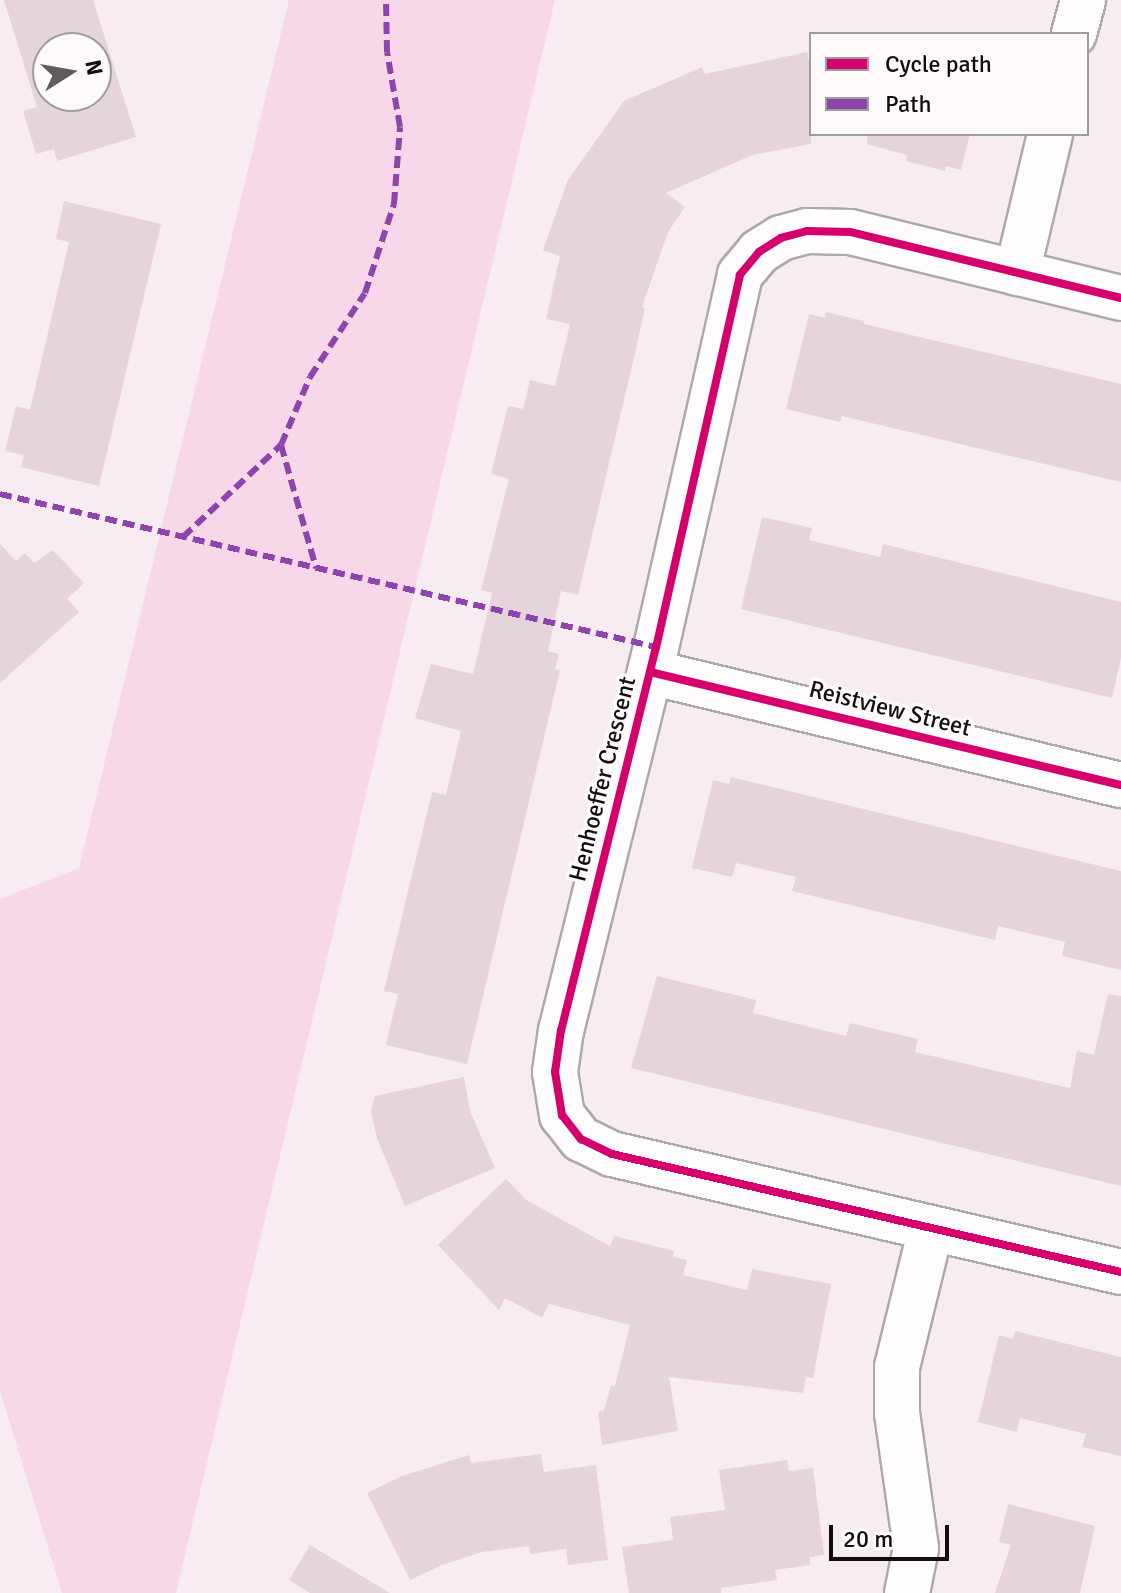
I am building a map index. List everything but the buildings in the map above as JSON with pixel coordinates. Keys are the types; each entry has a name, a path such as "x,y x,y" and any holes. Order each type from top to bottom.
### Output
{"street":[{"path":"1075,32 1083,0"},
{"path":"1017,273 1050,136"},
{"name":"Henhoeffer Crescent","path":"1121,298 850,232 807,231 781,238 759,252 740,275 650,672 561,1030 555,1072 562,1115 581,1139 612,1154 1121,1272"},
{"name":"Reistview Street","path":"650,672 1121,785"},
{"path":"907,1593 911,1586 916,1548 897,1413 897,1367 931,1229"}],"shaded area":[{"path":"289,0 555,0 176,1593 62,1593 0,1391 0,899 79,868"}],"marked path":[{"path":"183,537 281,445 310,377 365,293 394,204 400,127 387,52 386,0"},
{"path":"281,445 316,568"},
{"path":"0,494 656,647"}],"cycle path":[{"path":"1121,298 850,232 807,231 781,238 759,252 740,275 656,647 561,1030 555,1072 562,1115 581,1139 612,1154 1121,1272"},
{"path":"650,672 1121,785"}]}
